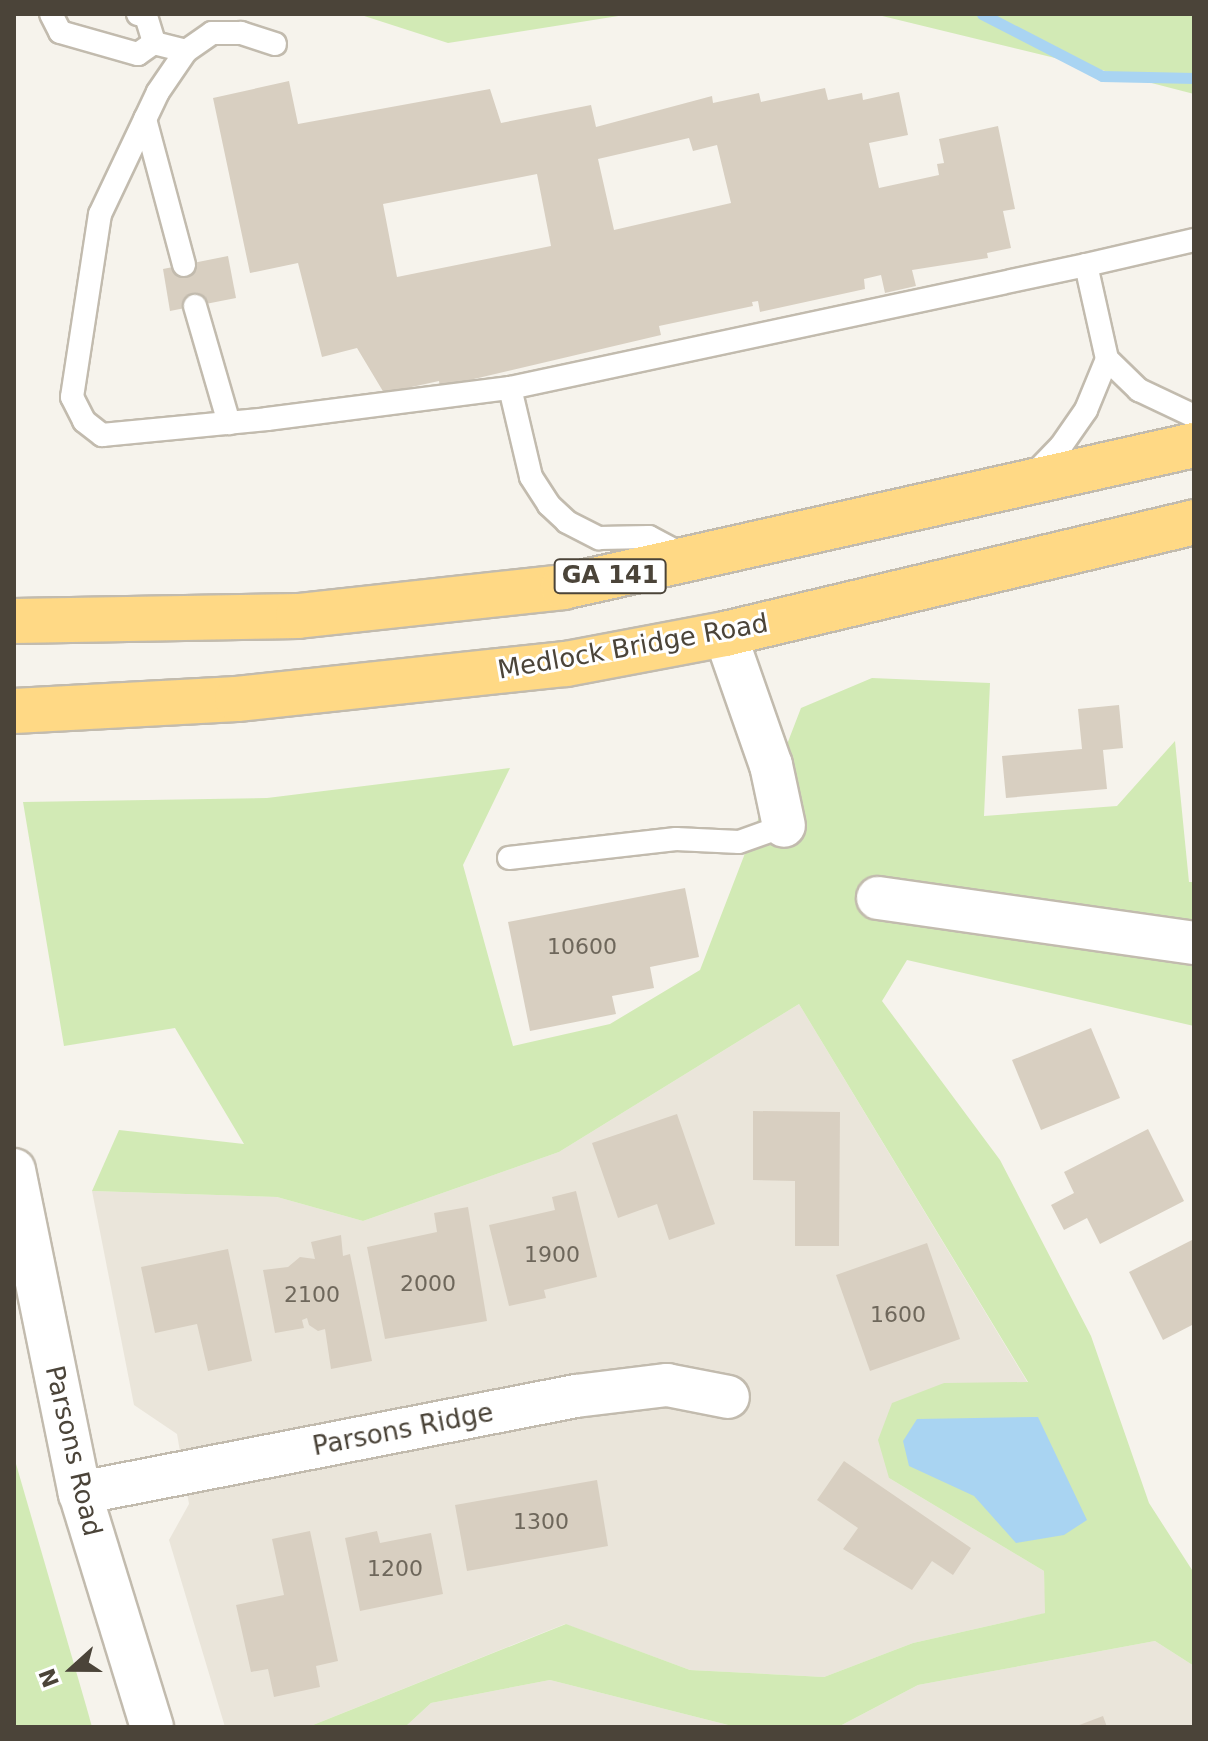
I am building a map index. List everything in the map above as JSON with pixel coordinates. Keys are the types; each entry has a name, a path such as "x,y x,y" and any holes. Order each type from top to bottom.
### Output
{"highway":[{"name":"GA 141","path":"14,621 298,616 563,587 1194,445"},
{"name":"Medlock Bridge Road","path":"14,711 237,699 566,664 725,634 1194,522"}],"street":[{"path":"725,634 771,765 784,826"},
{"path":"878,898 1194,943"},
{"name":"Parsons Road","path":"14,1176 23,1264 80,1493 152,1727"},
{"name":"Parsons Ridge","path":"80,1493 576,1396 667,1385 728,1397"}],"lane":[{"path":"51,14 60,32 138,54 154,43 186,51"},
{"path":"138,14 146,16 154,43"},
{"path":"275,44 241,33 212,33 186,51 145,119 100,214 72,397 84,421 102,435 229,423 510,388 1194,240"},
{"path":"145,119 184,265"},
{"path":"1086,265 1107,359 1139,390 1194,416"},
{"path":"195,306 229,423"},
{"path":"1024,483 1061,446 1086,410 1107,359"},
{"path":"510,388 531,477 549,505 567,522 599,538 649,537 688,558"},
{"path":"509,858 676,839 739,842 784,826"}],"shaded area":[{"path":"799,1004 1028,1383 944,1383 889,1478 1044,1571 1046,1613 913,1643 824,1677 690,1670 565,1624 308,1727 225,1727 169,1540 189,1504 177,1434 134,1405 92,1191 277,1197 363,1221 559,1152"},
{"path":"1155,1641 1194,1666 1194,1727 838,1727 918,1685"},
{"path":"550,1680 736,1727 405,1727 431,1703"}],"green space":[{"path":"358,14 631,14 448,43"},
{"path":"874,14 1194,14 1194,94 1051,57"},
{"path":"872,678 990,683 984,816 1117,806 1175,741 1189,882 1194,882 1194,1026 907,960 882,1001 1000,1160 1091,1336 1149,1503 1194,1573 1194,1666 1155,1641 918,1685 838,1727 736,1727 550,1680 431,1703 405,1727 308,1727 566,1624 690,1670 824,1677 913,1643 1045,1613 1044,1571 889,1478 878,1440 892,1403 944,1383 1028,1382 799,1004 559,1152 363,1221 277,1197 92,1191 119,1130 244,1144 175,1028 64,1046 23,802 267,798 510,768 463,865 513,1046 610,1024 700,970 801,708"},
{"path":"14,1457 87,1709 92,1727 14,1727"}],"water":[{"path":"1038,1417 1087,1520 1064,1535 1016,1543 974,1496 909,1466 903,1441 917,1419"}],"building":[{"path":"289,81 298,124 490,89 501,123 591,105 596,127 712,96 713,103 759,93 761,102 825,88 828,100 862,93 863,100 899,92 908,135 869,143 879,188 939,175 937,164 944,163 939,139 998,126 1015,209 1003,211 1011,248 987,253 988,258 912,270 916,286 885,293 881,275 864,279 865,289 760,312 758,301 752,302 753,306 659,326 661,335 440,387 439,381 384,393 357,348 322,357 298,263 250,273 213,98","holes":["689,138 693,151 717,145 731,203 614,230 598,159","537,174 551,246 397,277 383,204"]},
{"path":"228,256 236,298 170,311 163,269"},
{"path":"1119,705 1123,748 1103,750 1107,789 1006,798 1002,756 1082,749 1078,709"},
{"path":"685,888 699,957 650,967 654,988 612,996 616,1014 530,1031 508,922"},
{"path":"1091,1028 1120,1098 1041,1130 1012,1060"},
{"path":"753,1111 840,1112 839,1246 795,1246 795,1181 753,1180"},
{"path":"677,1114 715,1224 669,1240 657,1204 618,1218 592,1143"},
{"path":"1148,1129 1184,1201 1100,1244 1087,1218 1064,1230 1051,1205 1074,1193 1064,1172"},
{"path":"576,1191 597,1277 544,1290 546,1298 509,1306 489,1225 555,1210 552,1197"},
{"path":"468,1207 487,1321 385,1339 367,1247 437,1232 434,1213"},
{"path":"341,1235 343,1256 350,1254 372,1361 331,1369 325,1329 318,1331 309,1325 307,1318 302,1320 304,1328 275,1333 263,1270 288,1267 300,1257 315,1259 311,1242"},
{"path":"1194,1239 1194,1324 1163,1340 1129,1272"},
{"path":"927,1243 960,1339 870,1371 836,1275"},
{"path":"228,1249 252,1361 208,1371 197,1324 155,1333 141,1267"},
{"path":"844,1461 971,1548 953,1575 932,1561 912,1590 843,1549 858,1528 817,1500"},
{"path":"597,1480 608,1546 467,1571 455,1505"},
{"path":"310,1531 338,1661 316,1666 320,1687 274,1697 268,1669 251,1672 236,1605 284,1595 272,1539"},
{"path":"377,1531 380,1543 431,1533 443,1594 360,1611 345,1538"},
{"path":"1103,1716 1107,1727 1074,1727"}],"waterway":[{"path":"982,14 1102,76 1194,78"}]}
